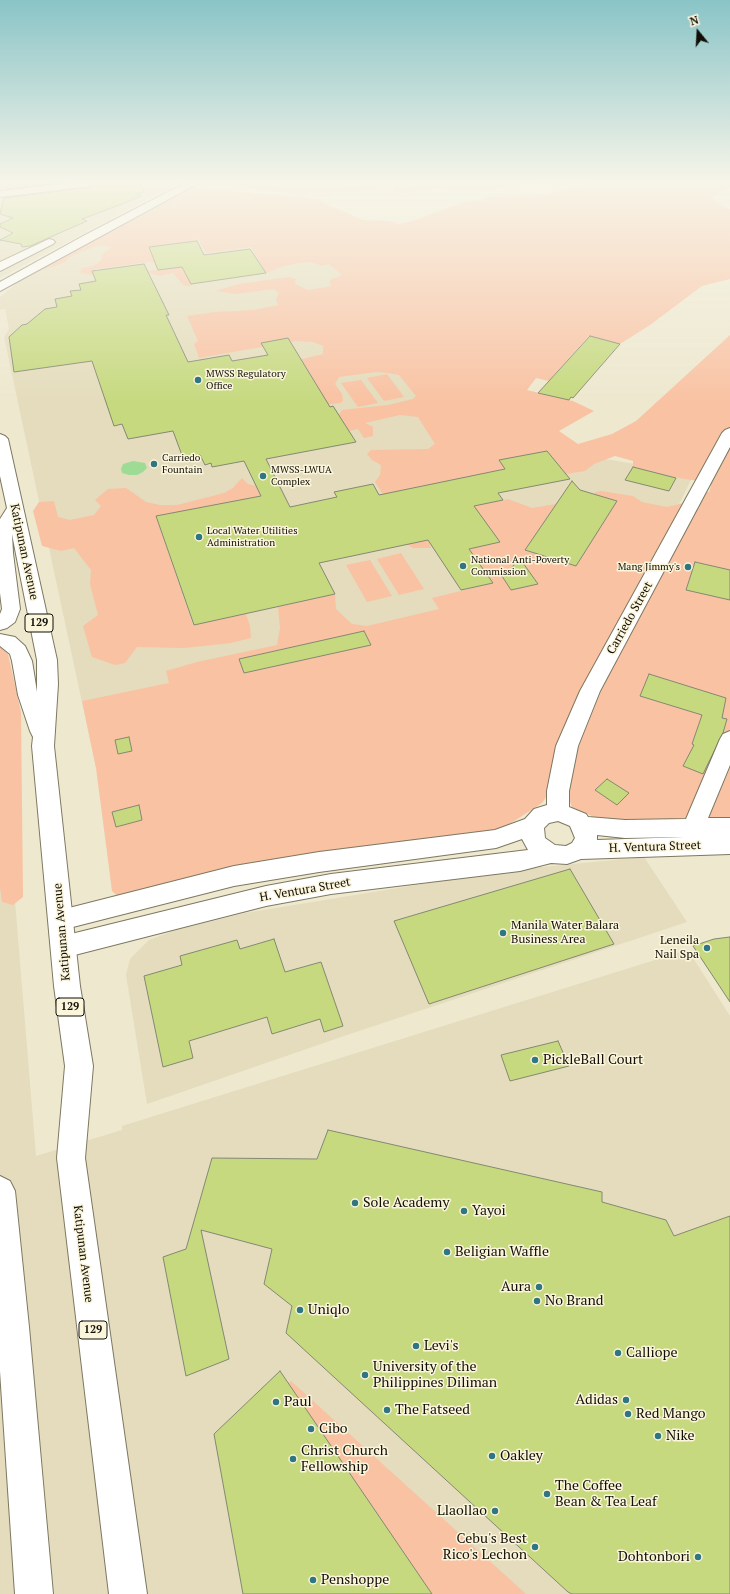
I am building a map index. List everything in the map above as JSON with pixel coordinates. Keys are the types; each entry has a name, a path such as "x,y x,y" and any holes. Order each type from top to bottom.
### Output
{"main road":[{"path":"0,267 25,254"},
{"path":"0,287 58,254"},
{"name":"Katipunan Avenue","path":"0,439 47,660 48,684 43,740 67,986 79,1066 71,1158 128,1594"},
{"name":"Carriedo Street","path":"558,812 558,791 567,746 590,692 727,445"},
{"path":"0,624 8,618 11,609 4,554 3,527 15,508"},
{"path":"0,640 8,642 18,651 22,661 28,694 43,740"},
{"path":"695,837 730,739"},
{"path":"558,812 572,817 582,825 586,838 584,845 580,850 567,855 551,854 537,845 532,832 533,825 542,815 558,812"},
{"name":"H. Ventura Street","path":"62,934 234,876 298,865 496,839 533,825"},
{"name":"H. Ventura Street","path":"582,825 695,837 730,845"},
{"name":"H. Ventura Street","path":"580,850 695,837 730,827"},
{"name":"H. Ventura Street","path":"62,934 331,884 520,860 551,854"},
{"path":"0,1191 7,1345 34,1594"}],"shaded area":[{"path":"0,254 44,254 0,278"},
{"name":"MWSS-LWUA Complex","path":"67,254 337,254 422,349 511,443 694,474 628,607 96,768 4,337 9,329 5,309 0,310 0,297 23,278"},
{"path":"67,254 76,254 69,257 67,261 53,267 37,270"},
{"path":"102,254 152,254 154,259 177,256 192,286 184,286 173,273 160,276 145,272 157,270 154,263 148,262 95,269 94,275 80,273 82,268 93,266 102,260"},
{"path":"255,254 730,254 730,279 702,286 650,325 620,344 589,336 553,376 585,385 578,388 536,378 527,390 573,401 594,411 559,431 578,444 612,434 636,421 730,335 730,821 603,821 572,807 567,794 551,790 542,803 505,827 487,835 122,900 112,891 96,768 82,701 169,683 166,671 197,662 277,645 280,628 278,607 335,594 336,609 352,624 367,626 439,609 432,598 493,583 469,549 500,542 489,526 428,539 431,548 413,548 398,539 398,518 375,482 380,475 381,465 372,460 367,454 371,450 428,449 435,444 418,417 400,415 365,423 373,427 373,436 364,438 358,429 349,431 338,416 342,410 388,405 413,399 416,396 399,375 376,372 339,377 335,384 342,394 343,401 340,403 325,405 298,360 323,354 323,346 313,342 296,341 199,358 194,344 198,341 187,316 214,312 253,310 278,305 276,299 279,293 274,289 236,294 215,291 239,284 289,277 296,279 295,284 308,290 332,286 330,280 342,275 329,264 322,266 311,262 281,267 266,273","holes":["547,451 566,474 585,471 594,464 615,456 633,461 633,467 673,477 698,481 711,486 709,492 691,491 688,502 667,507 642,502 633,496 601,491 596,492 594,494 617,501 576,566 525,550 556,504 532,508 508,499 420,517 402,490 490,473 505,468 499,460"]},
{"path":"387,374 404,397 384,401 367,378"},
{"path":"361,380 378,403 358,407 341,383"},
{"name":"Carriedo Fountain","path":"133,461 145,463 147,468 137,475 122,473 121,469 123,464"},
{"path":"242,478 248,484 256,486 261,496 156,517 193,625 246,614 250,626 251,638 231,643 184,648 137,647 125,663 115,665 92,657 83,626 98,615 90,584 91,570 74,548 61,551 42,546 33,511 39,502 54,501 58,517 70,520 94,515 101,506 95,500 108,489 126,488 146,502 160,505 177,505 224,493 233,488"},
{"path":"401,553 424,589 399,595 377,559"},
{"path":"370,560 392,596 367,602 346,565"},
{"path":"0,646 8,654 21,712 23,897 13,905 2,902 0,888"},
{"name":"University of the Philippines Diliman","path":"0,720 36,1156 122,1130 122,1126 684,951 686,954 690,953 730,1016 730,1594 0,1594"},
{"path":"644,857 687,922 347,1035 147,1104 126,975 130,959 149,940 176,930 245,913 502,871"},
{"path":"291,1381 526,1594 417,1594 279,1392"}],"building":[{"path":"152,254 254,254 266,273 191,284 182,267 158,270"},
{"path":"144,264 169,315 166,315 188,362 229,355 232,361 268,355 261,343 288,338 330,407 333,406 356,442 266,459 290,507 337,497 334,492 373,484 379,495 505,469 499,460 547,451 570,479 498,493 503,500 474,506 500,542 469,549 493,583 461,590 428,540 319,563 335,594 194,625 156,516 261,496 244,461 212,467 211,463 205,465 200,455 183,458 173,431 128,439 122,424 114,426 92,361 14,372 9,337 22,325 27,324 45,309 57,307 55,299 72,296 70,291 81,290 79,284 96,281 92,271"},
{"path":"590,336 620,344 573,398 571,397 569,400 538,393"},
{"path":"633,467 676,478 669,491 625,480"},
{"path":"572,481 580,490 617,501 576,566 525,550"},
{"path":"695,562 730,570 730,600 686,590"},
{"path":"515,563 523,563 538,584 511,590 500,573 510,571"},
{"path":"364,631 371,645 244,673 239,659"},
{"path":"649,674 726,698 722,718 727,719 723,733 703,774 683,766 694,745 692,744 702,715 640,696"},
{"path":"129,737 132,751 118,754 115,740"},
{"path":"607,779 629,793 617,805 595,790"},
{"path":"139,805 142,820 116,827 112,812"},
{"name":"Manila Water Balara Business Area","path":"570,869 614,944 429,1004 394,921"},
{"path":"730,937 730,1002 693,946 714,939"},
{"path":"274,939 285,972 321,962 343,1026 324,1032 320,1019 272,1034 267,1017 189,1041 193,1058 163,1067 144,976 182,965 180,956 237,940 240,949"},
{"name":"PickleBall Court","path":"558,1041 569,1066 510,1081 501,1055"},
{"path":"328,1130 602,1192 602,1202 666,1220 674,1236 730,1216 730,1594 572,1594 568,1592 286,1333 292,1306 264,1284 272,1249 201,1230 229,1359 186,1376 163,1257 186,1249 212,1158 317,1159"},
{"path":"280,1371 432,1594 243,1594 214,1434"}],"place":[{"name":"MWSS Regulatory Office","path":"198,380"},
{"name":"Carriedo Fountain","path":"154,464"},
{"name":"MWSS-LWUA Complex","path":"263,476"},
{"name":"Local Water Utilities Administration","path":"199,537"},
{"name":"National Anti-Poverty Commission","path":"463,566"},
{"name":"Mang Jimmy's","path":"688,567"},
{"name":"Manila Water Balara Business Area","path":"503,933"},
{"name":"Leneila Nail Spa","path":"707,948"},
{"name":"PickleBall Court","path":"535,1060"},
{"name":"Sole Academy","path":"355,1203"},
{"name":"Yayoi","path":"464,1211"},
{"name":"Beligian Waffle","path":"447,1252"},
{"name":"Aura","path":"539,1287"},
{"name":"No Brand","path":"537,1301"},
{"name":"Uniqlo","path":"300,1310"},
{"name":"Levi's","path":"416,1346"},
{"name":"Calliope","path":"618,1353"},
{"name":"University of the Philippines Diliman","path":"365,1375"},
{"name":"Adidas","path":"626,1400"},
{"name":"Paul","path":"276,1402"},
{"name":"The Fatseed","path":"387,1410"},
{"name":"Red Mango","path":"628,1414"},
{"name":"Cibo","path":"311,1429"},
{"name":"Nike","path":"658,1436"},
{"name":"Oakley","path":"492,1456"},
{"name":"Christ Church Fellowship","path":"293,1459"},
{"name":"The Coffee Bean & Tea Leaf","path":"547,1494"},
{"name":"Llaollao","path":"495,1511"},
{"name":"Cebu's Best Rico's Lechon","path":"535,1547"},
{"name":"Dohtonbori","path":"698,1557"},
{"name":"Penshoppe","path":"313,1580"}]}
